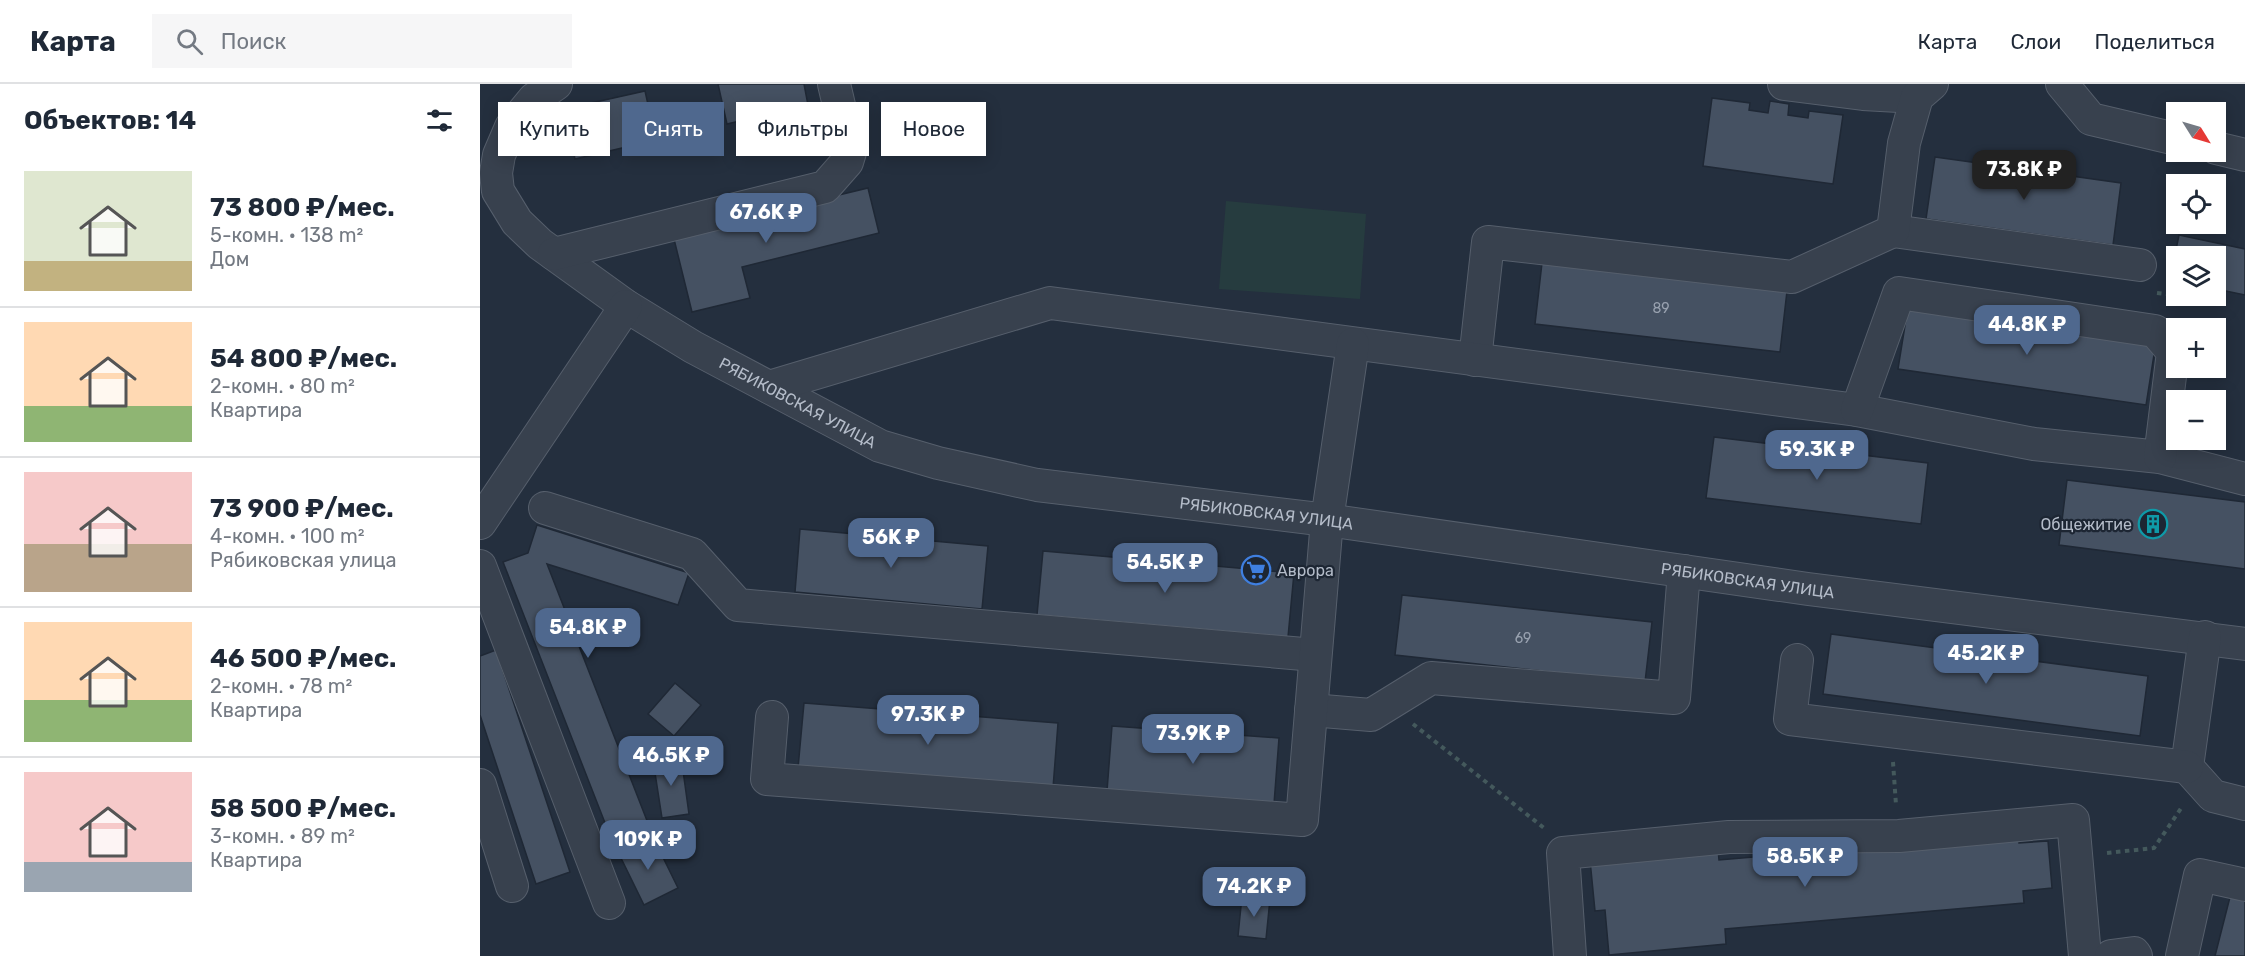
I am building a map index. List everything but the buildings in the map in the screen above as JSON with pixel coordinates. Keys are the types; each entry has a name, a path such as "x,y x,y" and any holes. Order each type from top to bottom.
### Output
{"street":[{"name":"РЯБИКОВСКАЯ УЛИЦА","path":"556,84 534,99 511,127 499,155 496,173 498,190 493,198 554,254 626,306 693,347 880,446 938,463 1037,485 1327,520 1820,590 2205,637 2245,644"},
{"path":"554,254 825,188 848,162 850,152 834,84"},
{"path":"1784,84 1863,94 1924,91 1904,143 1893,231"},
{"path":"2062,84 2091,118 2166,137"},
{"path":"2226,150 2245,155"},
{"path":"1475,360 1488,242 1792,277 1893,231 2140,265"},
{"path":"1857,410 1899,293 2155,331 2173,352 2160,457"},
{"path":"769,387 1050,303 1857,410 2034,444 2160,457 2245,479"},
{"path":"480,523 626,306"},
{"path":"772,717 767,778 1302,820 1327,520 1353,344"},
{"path":"545,508 692,554 738,605 1316,655"},
{"path":"480,566 609,903"},
{"path":"1311,710 1371,715 1431,678 1674,698 1684,571"},
{"path":"2193,774 2205,637"},
{"path":"1797,660 1790,719 2193,774 2213,796 2245,804"},
{"path":"480,785 512,886"},
{"path":"1570,956 1563,853 1729,837 1899,836 2073,820 2085,956"},
{"path":"2182,956 2200,875 2245,885"},
{"path":"2111,956 2134,953 2136,956"}],"path":[{"path":"1396,699 1410,721 1545,829"},
{"path":"1890,731 1896,811"},
{"path":"2076,855 2154,849 2193,774"}],"green space":[{"path":"1226,201 1366,214 1360,299 1219,289"}],"place":[{"name":"Общежитие","path":"2153,524"},
{"name":"Аврора","path":"1256,570"}]}
